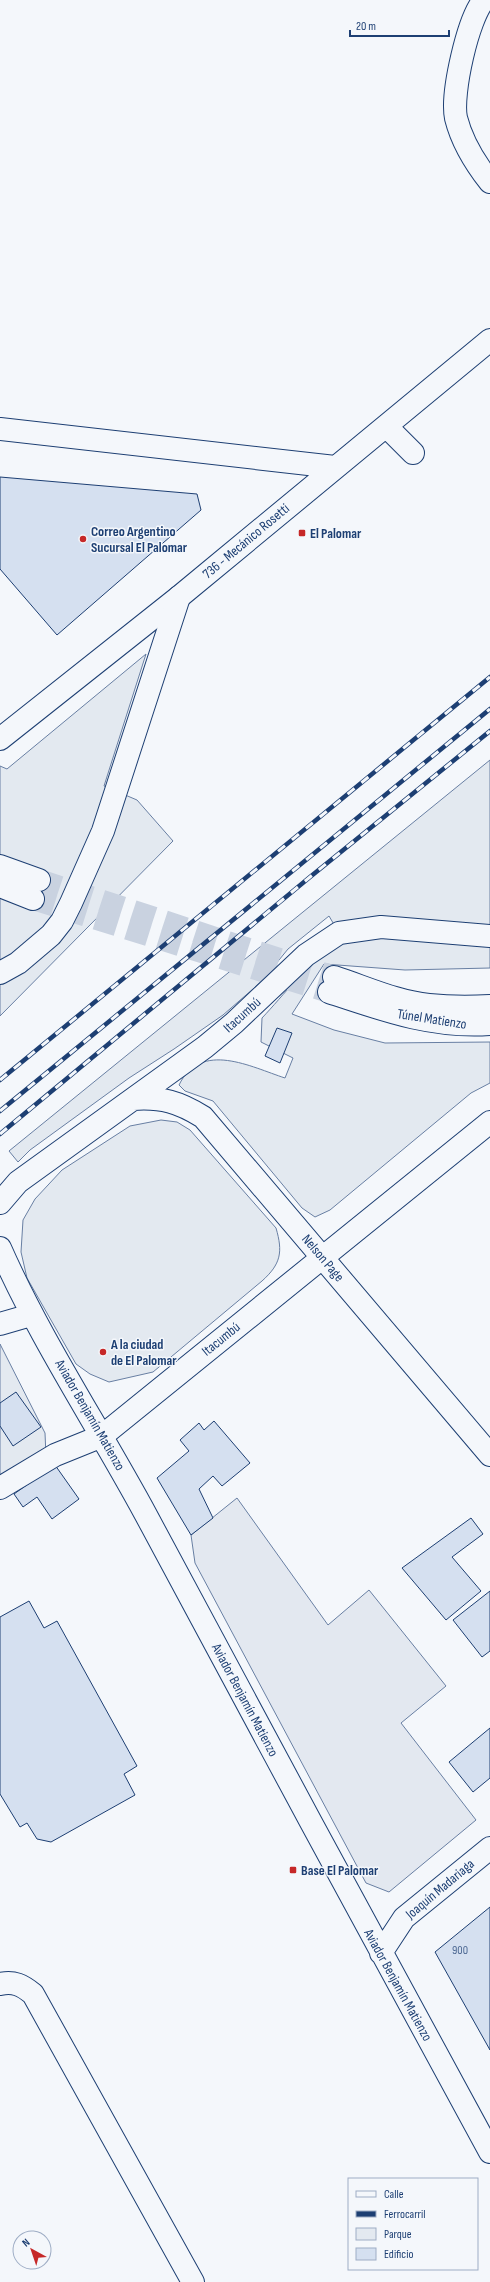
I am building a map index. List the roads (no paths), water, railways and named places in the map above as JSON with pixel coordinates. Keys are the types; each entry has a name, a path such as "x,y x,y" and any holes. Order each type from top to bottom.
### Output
{"street":[{"path":"484,0 470,27 462,57 457,87 456,117 471,156 490,182"},
{"name":"736 - Mecánico Rosetti","path":"0,739 179,597 490,340"},
{"path":"386,426 413,454"},
{"path":"0,429 335,467"},
{"path":"0,973 18,963 51,936 62,921 71,903 102,831 179,597"},
{"path":"0,866 36,890 0,886"},
{"name":"Itacumbú","path":"0,1203 18,1182 205,1047 234,1023 306,955 339,933 381,927 490,936"},
{"name":"Túnel Matienzo","path":"490,1006 466,1007 427,1005 332,985 404,1017 473,1025 490,1024"},
{"name":"Nelson Page","path":"133,1099 155,1098 175,1102 203,1117 490,1455"},
{"name":"Itacumbú","path":"0,1488 55,1455 102,1436 490,1122"},
{"name":"Aviador Benjamín Matienzo","path":"0,1248 31,1315 102,1436 490,2152"},
{"path":"0,1324 31,1315"},
{"name":"Joaquín Madariaga","path":"381,1953 404,1918 490,1848"},
{"path":"0,1984 8,1982 21,1984 33,1994 193,2282"}],"tunnel":[{"path":"39,880 334,977"},
{"path":"33,899 329,992"}],"railway":[{"path":"0,1080 490,677"},
{"path":"0,1111 490,709"},
{"path":"0,1134 310,877 490,731"}],"place":[{"name":"El Palomar","path":"302,533"},
{"name":"Correo Argentino Sucursal El Palomar","path":"83,539"},
{"name":"A la ciudad de El Palomar","path":"103,1352"},
{"name":"Base El Palomar","path":"293,1870"}]}
